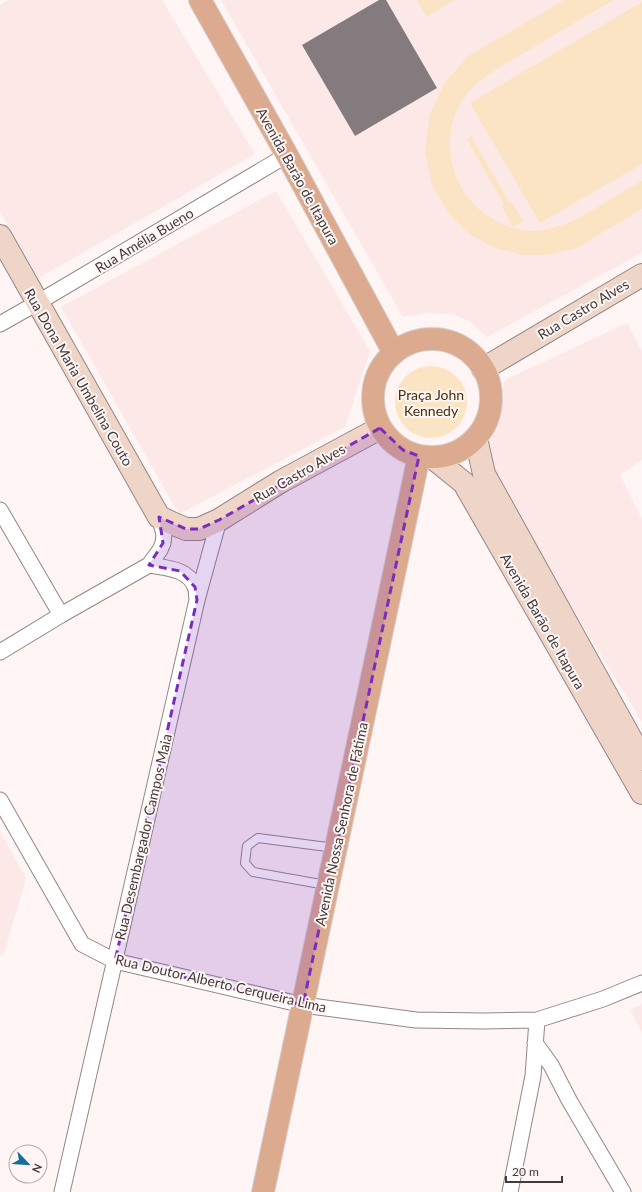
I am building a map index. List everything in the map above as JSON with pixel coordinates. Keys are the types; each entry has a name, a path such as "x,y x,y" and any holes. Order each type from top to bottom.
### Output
{"main road":[{"name":"Avenida Barão de Itapura","path":"200,0 287,155 394,353"},
{"name":"Rua Dona Maria Umbelina Couto","path":"0,236 159,517"},
{"name":"Rua Castro Alves","path":"483,369 641,279"},
{"name":"Avenida Barão de Itapura","path":"426,457 448,456 461,450 476,438 486,423 491,405 490,386 483,369 473,355 459,345 443,340 425,339 409,344 394,353 381,369 374,388 374,408 380,428 390,440 403,450 426,457 464,483 642,793"},
{"name":"Rua Castro Alves","path":"159,517 186,529 199,529 219,520 280,482 380,428"},
{"name":"Avenida Barão de Itapura","path":"476,438 484,474 642,759"},
{"name":"Avenida Nossa Senhora de Fátima","path":"263,1192 336,848 426,457"}],"street":[{"name":"Rua Amélia Bueno","path":"0,324 287,155"},
{"path":"0,510 61,615"},
{"path":"0,652 149,565 160,550 163,543 164,534 159,517"},
{"path":"197,600 219,520"},
{"path":"149,565 180,571 189,577 195,587 197,600"},
{"name":"Rua Desembargador Campos Maia","path":"62,1192 197,600"},
{"name":"Rua Doutor Alberto Cerqueira Lima","path":"0,800 82,944 115,961 303,1004 416,1020 536,1020 603,999 642,983"},
{"path":"510,1192 533,1076 536,1020"},
{"path":"535,1043 551,1065 569,1100 623,1192"}],"lane":[{"path":"328,886 253,872 245,863 247,846 258,838 336,848"}],"highlighted area":[{"path":"380,428 403,450 419,456 303,1005 115,961 197,600 195,587 180,571 149,565 163,543 159,517 186,529 199,529 219,520"}],"shaded area":[{"path":"9,0 162,0 255,154 37,279 0,211 0,5"},
{"path":"221,0 642,0 642,253 487,337 469,321 452,314 429,313 403,317"},
{"path":"276,191 370,351 345,427 179,514 61,307"},
{"path":"627,323 642,351 642,460 620,475 642,519 642,722 497,485 488,431 505,380"},
{"path":"0,832 26,878 4,954 0,956"},
{"path":"642,1004 642,1032 630,1010"}],"green space":[{"path":"417,0 454,0 427,17"},
{"path":"564,0 613,0 492,72 469,91 458,108 452,126 450,144 452,162 458,180 467,196 480,210 496,221 515,229 535,231 555,228 586,214 642,181 642,209 577,248 548,255 523,255 494,248 470,234 449,214 432,185 425,151 430,114 444,84 467,57"},
{"path":"642,2 642,164 540,223 470,103"},
{"path":"471,136 509,202 511,201 523,221 513,227 502,207 504,205 467,139"},
{"name":"Praça John Kennedy","path":"431,366 445,369 457,376 464,388 467,402 464,416 457,428 445,435 431,438 417,435 405,428 398,416 395,402 398,388 405,376 417,369"}],"building":[{"path":"379,0 386,0 437,88 355,136 302,45"}]}
